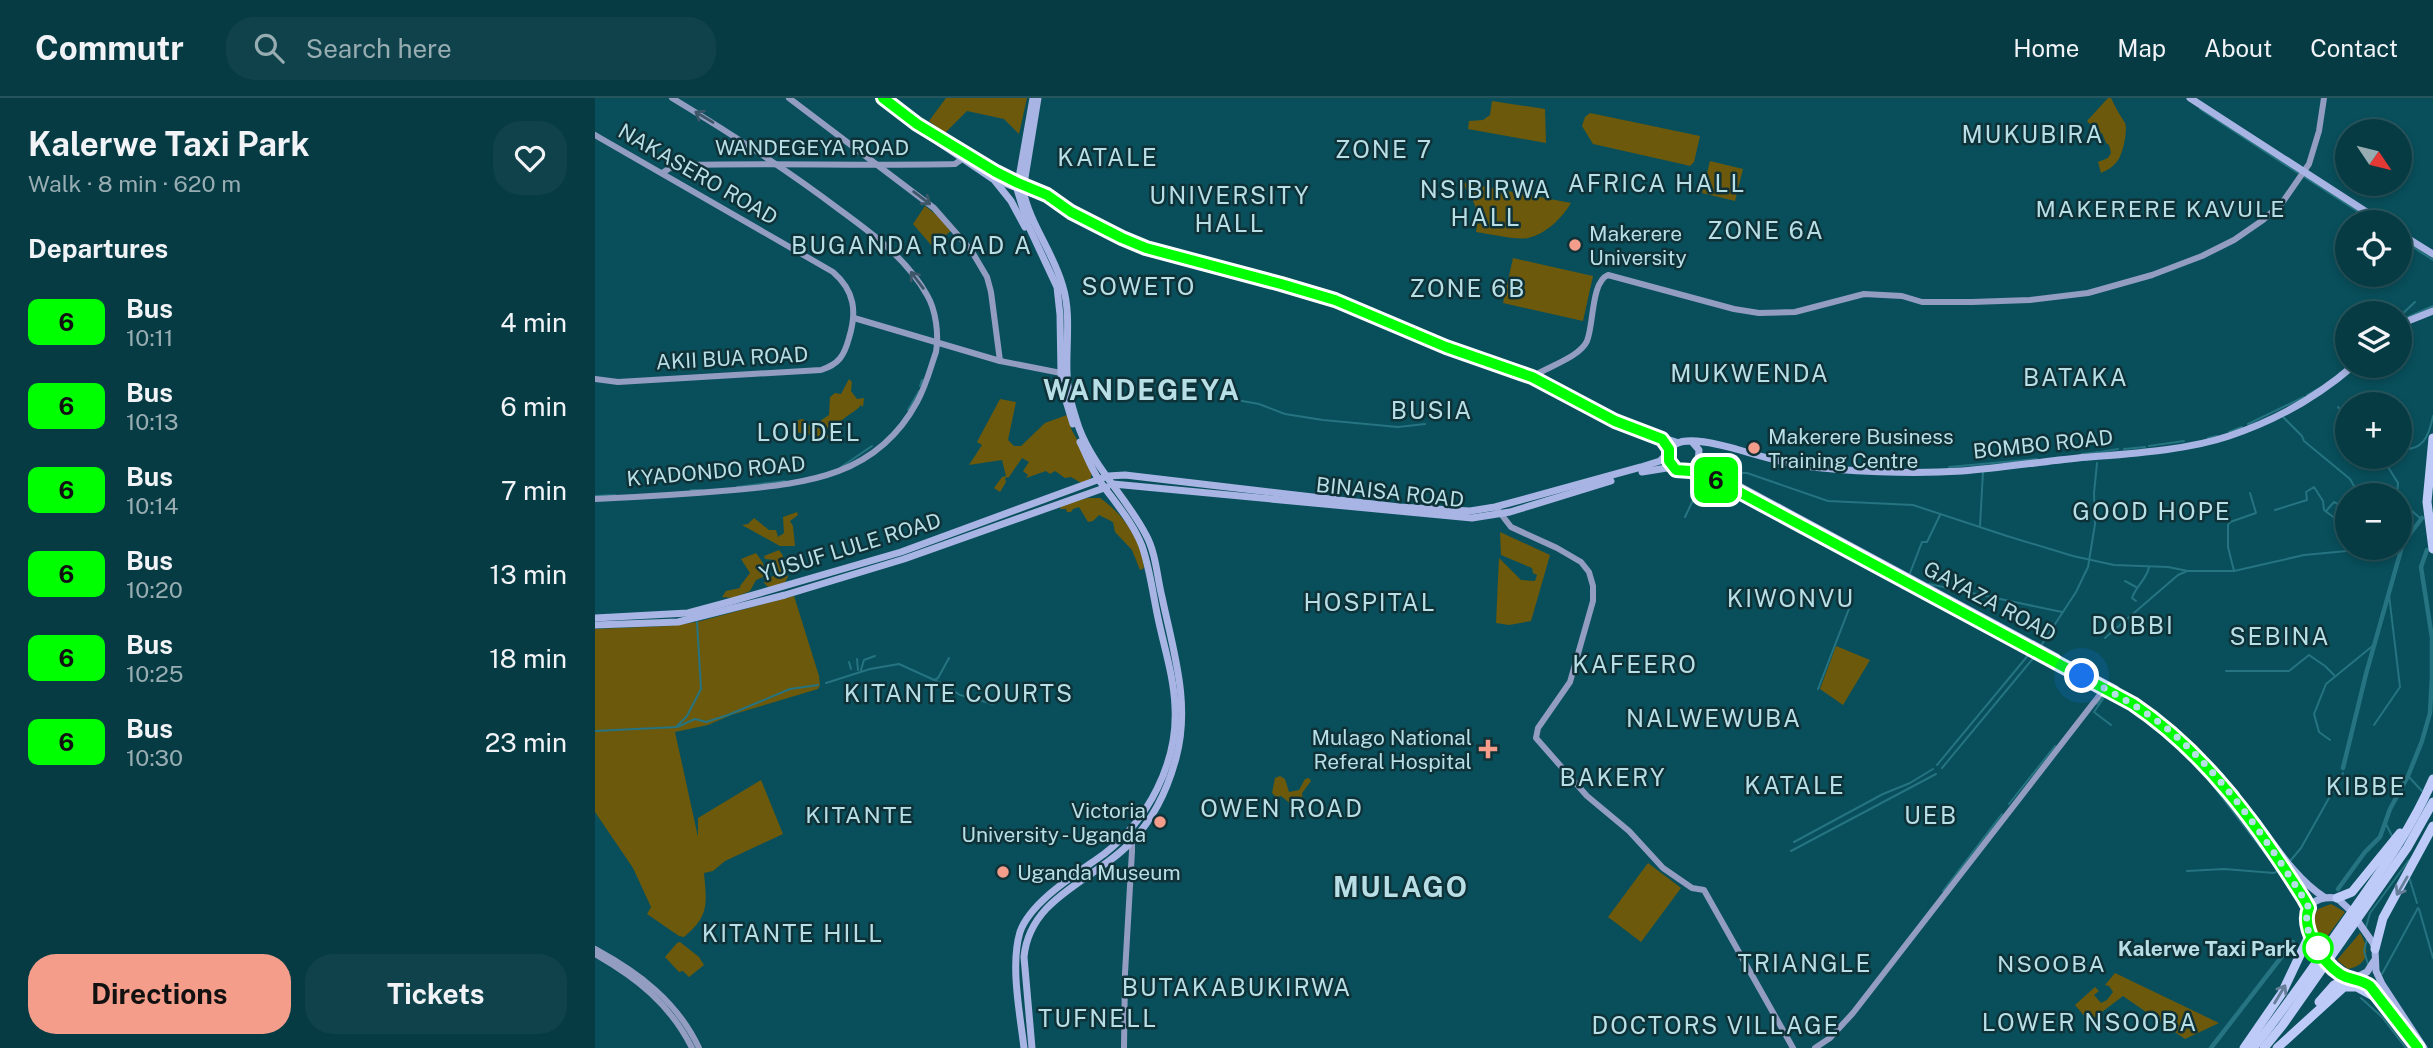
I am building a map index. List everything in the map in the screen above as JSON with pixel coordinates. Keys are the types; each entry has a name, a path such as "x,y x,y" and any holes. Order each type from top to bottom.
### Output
{"highway":[{"path":"2433,438 2427,502 2433,549"},
{"path":"2264,1048 2282,1026 2350,921 2407,848 2430,797 2433,779"},
{"path":"2337,898 2352,892 2430,797"},
{"path":"2376,953 2383,918 2433,825"},
{"path":"2244,1048 2282,993 2309,936"},
{"path":"2253,1048 2322,962"},
{"path":"2294,1032 2334,985 2351,978"},
{"path":"2277,1048 2344,987 2357,987 2384,1002"}],"main road":[{"path":"883,98 917,124 995,174 1032,245 1051,273"},
{"path":"995,174 1012,175 1018,169 1036,98"},
{"path":"1036,98 1022,188 1031,215 1063,286 1063,391 1073,424 1098,479 1131,526 1143,549 1176,680"},
{"path":"2190,98 2363,210"},
{"path":"917,124 961,159 1022,188 1041,194 1071,212 1146,248 1306,291 1378,318 1446,347 1532,377 1615,421 1662,439 1693,443 1700,458"},
{"path":"1021,160 1028,225 1057,286 1073,411 1088,447 1147,536 1176,680 1174,724 1167,763 1149,804 1129,838 1048,906 1032,927 1025,944 1032,1048"},
{"path":"1025,169 1041,194"},
{"path":"1031,215 1030,204 1041,194"},
{"path":"2412,241 2433,254"},
{"path":"2412,320 2433,312"},
{"path":"2412,323 2433,317"},
{"name":"BOMBO ROAD","path":"1693,443 1719,444 1796,464 1903,471 1962,471 2208,442 2280,415 2337,378"},
{"path":"1662,439 1669,451 1673,467 1680,471 1690,471 1700,458 1719,444"},
{"path":"1498,511 1660,461 1676,442"},
{"name":"GAYAZA ROAD","path":"1700,458 1717,474 2106,683 2141,705 2198,751 2293,868 2323,897"},
{"name":"BINAISA ROAD","path":"1114,484 1472,518 1651,469 1673,467"},
{"name":"GAYAZA ROAD","path":"1690,471 1715,479 2105,688 2162,724 2206,765 2267,842 2309,908"},
{"name":"BINAISA ROAD","path":"1108,476 1125,475 1438,510 1498,511"},
{"name":"YUSUF LULE ROAD","path":"1026,512 1108,476"},
{"name":"YUSUF LULE ROAD","path":"595,618 678,622 700,618 785,595 1114,484"},
{"name":"YUSUF LULE ROAD","path":"595,625 647,620"},
{"path":"1024,1048 1016,964 1023,925 1041,903 1118,848"},
{"path":"2418,1048 2370,986 2336,971 2309,936 2306,921 2309,908 2315,901 2323,897 2337,898 2350,910 2376,953 2376,971 2388,994 2424,1048"},
{"path":"2351,978 2367,972 2376,953"}],"street":[{"path":"672,98 776,163 893,251 931,301 937,343"},
{"path":"789,98 938,212 979,262 991,292 1000,361"},
{"path":"1532,377 1585,345 1600,282 1608,275 1734,309 1759,313 1795,312 1864,295 1902,296 1930,302 2055,298 2134,281 2223,246 2250,230 2272,212 2304,172 2314,150 2324,98"},
{"name":"NAKASERO ROAD","path":"595,135 833,272 847,287 855,317"},
{"path":"853,164 859,159 861,152"},
{"name":"WANDEGEYA ROAD","path":"662,173 674,166 685,165 878,165 956,163 961,159"},
{"path":"791,174 789,168 796,163"},
{"path":"893,177 900,164"},
{"path":"855,317 1000,361 1061,373"},
{"name":"AKII BUA ROAD","path":"595,379 618,382 814,372 839,362 855,317"},
{"name":"KYADONDO ROAD","path":"595,499 788,485 825,478 841,471 865,458 899,428 917,403 937,343"},
{"path":"1498,511 1511,527 1576,559 1591,576 1594,596 1572,676 1565,692 1536,732 1538,741 1587,796 1629,831 1663,868 1692,888 1704,890 1793,1048"},
{"path":"1815,1048 1830,1038 1853,1013 2105,688"},
{"path":"1124,1048 1132,854 1129,838"},
{"path":"1118,848 1132,854"},
{"path":"595,952 653,994 671,1013 692,1048"},
{"path":"595,952 630,969 655,988 681,1017 699,1048"}],"shaded area":[{"path":"946,98 1027,98 1019,134 1004,119 967,111 945,133 929,121"},
{"path":"2111,98 2126,126 2122,153 2111,168 2101,173 2098,162 2108,158 2111,153 2109,145 2102,133 2087,121"},
{"path":"1492,101 1545,109 1546,143 1468,129 1469,121 1483,120 1490,115"},
{"path":"1590,113 1700,136 1694,162 1690,166 1593,144 1582,126 1585,117"},
{"path":"1710,161 1743,169 1735,201 1702,193"},
{"path":"1461,182 1571,203 1553,225 1528,238 1509,238 1476,232 1475,205"},
{"path":"925,206 951,231 932,246 913,224"},
{"path":"1513,258 1593,276 1583,321 1503,303"},
{"path":"849,379 852,382 851,391 857,399 864,398 863,407 861,405 840,423 831,424 825,431 829,438 795,432 798,420 803,419 811,427 829,415 830,397 835,393 841,394"},
{"path":"1000,399 1016,402 1008,440 1014,446 1021,446 1045,423 1067,415 1072,431 1089,461 1091,478 1083,484 1071,477 1065,478 1055,471 1050,474 1046,471 1026,478 1028,475 1023,471 1029,462 1022,458 1009,477 1005,478 1006,482 1000,492 994,488 1002,477 1006,476 1002,460 969,465 982,445 977,442"},
{"path":"1088,498 1100,498 1123,520 1135,537 1144,568 1140,570 1132,550 1115,532 1113,522 1099,515 1088,522 1079,507 1071,512 1060,509 1061,505"},
{"path":"797,512 798,515 790,521 795,546 780,546 742,525 748,524 754,518 769,530 776,530 778,537 784,533 783,517"},
{"path":"1500,532 1550,555 1531,621 1509,625 1496,623 1499,558 1521,580 1535,581 1537,575 1532,568 1501,555"},
{"path":"779,550 788,577 784,584 768,587 764,583 775,575 775,560 765,559 764,556"},
{"path":"756,553 763,563 763,577 756,580 750,591 733,598 722,597 726,591 740,588 750,573 741,559"},
{"path":"794,596 819,676 818,689 731,715 708,725 675,732 698,837 698,818 761,780 783,834 725,861 713,871 704,873 706,902 702,916 684,937 679,936 647,914 651,907 633,868 595,812 595,629 697,622"},
{"path":"1836,646 1870,660 1843,705 1820,689"},
{"path":"1280,776 1285,779 1289,792 1299,790 1305,779 1309,778 1311,781 1302,793 1303,800 1291,804 1272,793 1275,778"},
{"path":"1648,863 1681,888 1641,942 1608,917"},
{"path":"2331,904 2345,912 2324,941 2314,934 2311,921 2318,909"},
{"path":"2360,933 2366,956 2360,964 2348,969 2337,960"},
{"path":"680,942 699,957 704,965 689,977 683,971 679,972 665,957"},
{"path":"2115,973 2219,1023 2185,1039 2123,996 2094,1018 2087,1019 2075,1005 2095,987 2099,991 2094,995 2101,1003 2107,1000 2113,992 2105,985"}],"waterway":[{"path":"2200,109 2298,173"},
{"path":"2303,176 2355,210"},
{"path":"2412,246 2433,260"},
{"path":"2412,305 2415,302"},
{"path":"2412,315 2433,306"},
{"path":"920,386 922,380"},
{"path":"2307,395 2321,387"},
{"path":"908,410 919,391"},
{"path":"2248,424 2304,397"},
{"path":"1231,399 1259,404 1285,414 1323,420 1398,427 1425,424"},
{"path":"2412,448 2427,436 2433,416"},
{"path":"2283,417 2304,441 2352,483"},
{"path":"2229,432 2242,427"},
{"path":"2208,438 2217,436"},
{"path":"2149,446 2184,441"},
{"path":"841,467 872,446"},
{"path":"2124,449 2145,447"},
{"path":"2101,452 2118,449"},
{"path":"2082,454 2099,452"},
{"path":"1949,467 2037,459"},
{"path":"2042,644 2076,592 2088,567 2095,524 2097,463"},
{"path":"2389,469 2398,483"},
{"path":"1980,526 1983,472"},
{"path":"1724,473 1747,473 1828,501 1913,505 2073,556 2114,565 2168,567 2188,571 2234,571 2304,555 2335,552"},
{"path":"737,487 785,481"},
{"path":"1685,517 1695,496 1706,484"},
{"path":"2275,510 2307,500 2306,492 2314,487 2323,501 2324,510 2335,518"},
{"path":"691,490 701,490"},
{"path":"2234,571 2228,547 2228,525 2256,513 2250,493"},
{"path":"595,496 615,495"},
{"path":"2326,511 2335,503"},
{"path":"2412,511 2420,518"},
{"path":"1910,573 1922,542 1927,542 1940,515"},
{"path":"2343,768 2403,543 2422,518"},
{"path":"2338,889 2365,852 2380,837 2390,809 2408,776 2430,713 2432,638 2421,567 2427,550"},
{"path":"2136,601 2132,598 2149,567"},
{"path":"2105,638 2178,575 2187,571"},
{"path":"2125,581 2136,587"},
{"path":"1929,584 2062,612"},
{"path":"2374,725 2400,687 2389,595"},
{"path":"1818,689 1852,601"},
{"path":"677,726 687,716 701,689 697,622"},
{"path":"2330,740 2319,732 2314,714 2326,684 2375,644"},
{"path":"1937,765 2030,653 2019,646"},
{"path":"2226,671 2289,671 2309,655 2334,675"},
{"path":"861,670 864,660 875,656"},
{"path":"1942,768 2030,662 2036,656 2039,657"},
{"path":"934,680 938,678 949,658"},
{"path":"857,659 858,670"},
{"path":"2044,660 2096,688"},
{"path":"849,662 851,669"},
{"path":"826,683 870,669 899,664 943,684 960,695 993,704"},
{"path":"595,731 677,727 695,719 706,722 790,689 818,685"},
{"path":"2097,704 2105,694"},
{"path":"2105,696 2094,712 2111,725"},
{"path":"2009,804 2055,746"},
{"path":"2198,766 2303,903"},
{"path":"1794,842 1933,769"},
{"path":"2291,860 2301,848 2343,773"},
{"path":"1791,851 1936,774"},
{"path":"2408,776 2422,791"},
{"path":"1943,891 2002,814"},
{"path":"2385,822 2392,836"},
{"path":"2366,927 2370,913 2409,860"},
{"path":"2187,871 2224,869 2274,873 2281,869"},
{"path":"2409,877 2417,903"},
{"path":"2382,974 2418,908"},
{"path":"2419,909 2433,958"},
{"path":"2310,913 2314,921"},
{"path":"2367,939 2364,951 2368,964"},
{"path":"2211,1048 2293,942"},
{"path":"2361,998 2382,1017 2406,1048"}],"bus line":[{"name":"6","path":"883,98 917,124 1012,180 1030,186 1071,212 1122,238 1146,248 1320,295 1354,307 1446,347 1532,377 1615,421 1662,439 1669,449 1669,461 1676,470 1690,471 1715,479 2133,704 2170,731 2206,765 2267,842 2304,899 2309,908 2306,921 2309,936 2336,971 2370,986 2418,1048"}],"place":[{"name":"Makerere University","path":"1575,245"},
{"name":"Makerere Business Training Centre","path":"1754,448"},
{"name":"Mulago National Referal Hospital","path":"1488,749"},
{"name":"Victoria University - Uganda","path":"1160,822"},
{"name":"Uganda Museum","path":"1003,872"},
{"name":"Kalerwe Taxi Park","path":"2318,948"}],"district":[{"name":"MUKUBIRA","path":"2033,134"},
{"name":"ZONE 7","path":"1384,149"},
{"name":"KATALE","path":"1108,157"},
{"name":"AFRICA HALL","path":"1657,183"},
{"name":"NSIBIRWA HALL","path":"1486,203"},
{"name":"MAKERERE KAVULE","path":"2161,208"},
{"name":"UNIVERSITY HALL","path":"1230,209"},
{"name":"ZONE 6A","path":"1766,230"},
{"name":"BUGANDA ROAD A","path":"912,245"},
{"name":"SOWETO","path":"1139,286"},
{"name":"ZONE 6B","path":"1468,288"},
{"name":"MUKWENDA","path":"1750,373"},
{"name":"BATAKA","path":"2076,377"},
{"name":"WANDEGEYA","path":"1142,389"},
{"name":"BUSIA","path":"1432,410"},
{"name":"LOUDEL","path":"809,432"},
{"name":"GOOD HOPE","path":"2152,511"},
{"name":"KIWONVU","path":"1791,598"},
{"name":"HOSPITAL","path":"1370,602"},
{"name":"DOBBI","path":"2133,625"},
{"name":"SEBINA","path":"2280,636"},
{"name":"KAFEERO","path":"1635,664"},
{"name":"KITANTE COURTS","path":"959,693"},
{"name":"NALWEWUBA","path":"1714,718"},
{"name":"BAKERY","path":"1613,777"},
{"name":"KATALE","path":"1795,785"},
{"name":"KIBBE","path":"2366,786"},
{"name":"OWEN ROAD","path":"1282,808"},
{"name":"KITANTE","path":"860,814"},
{"name":"UEB","path":"1931,815"},
{"name":"MULAGO","path":"1401,886"},
{"name":"KITANTE HILL","path":"793,933"},
{"name":"TRIANGLE","path":"1805,963"},
{"name":"NSOOBA","path":"2052,963"},
{"name":"BUTAKABUKIRWA","path":"1237,987"},
{"name":"TUFNELL","path":"1098,1018"},
{"name":"LOWER NSOOBA","path":"2090,1022"},
{"name":"DOCTORS VILLAGE","path":"1716,1025"}],"route":[{"path":"2082,676 2162,724 2206,765 2267,842 2304,899 2309,908 2306,921 2309,936 2318,948"}]}
